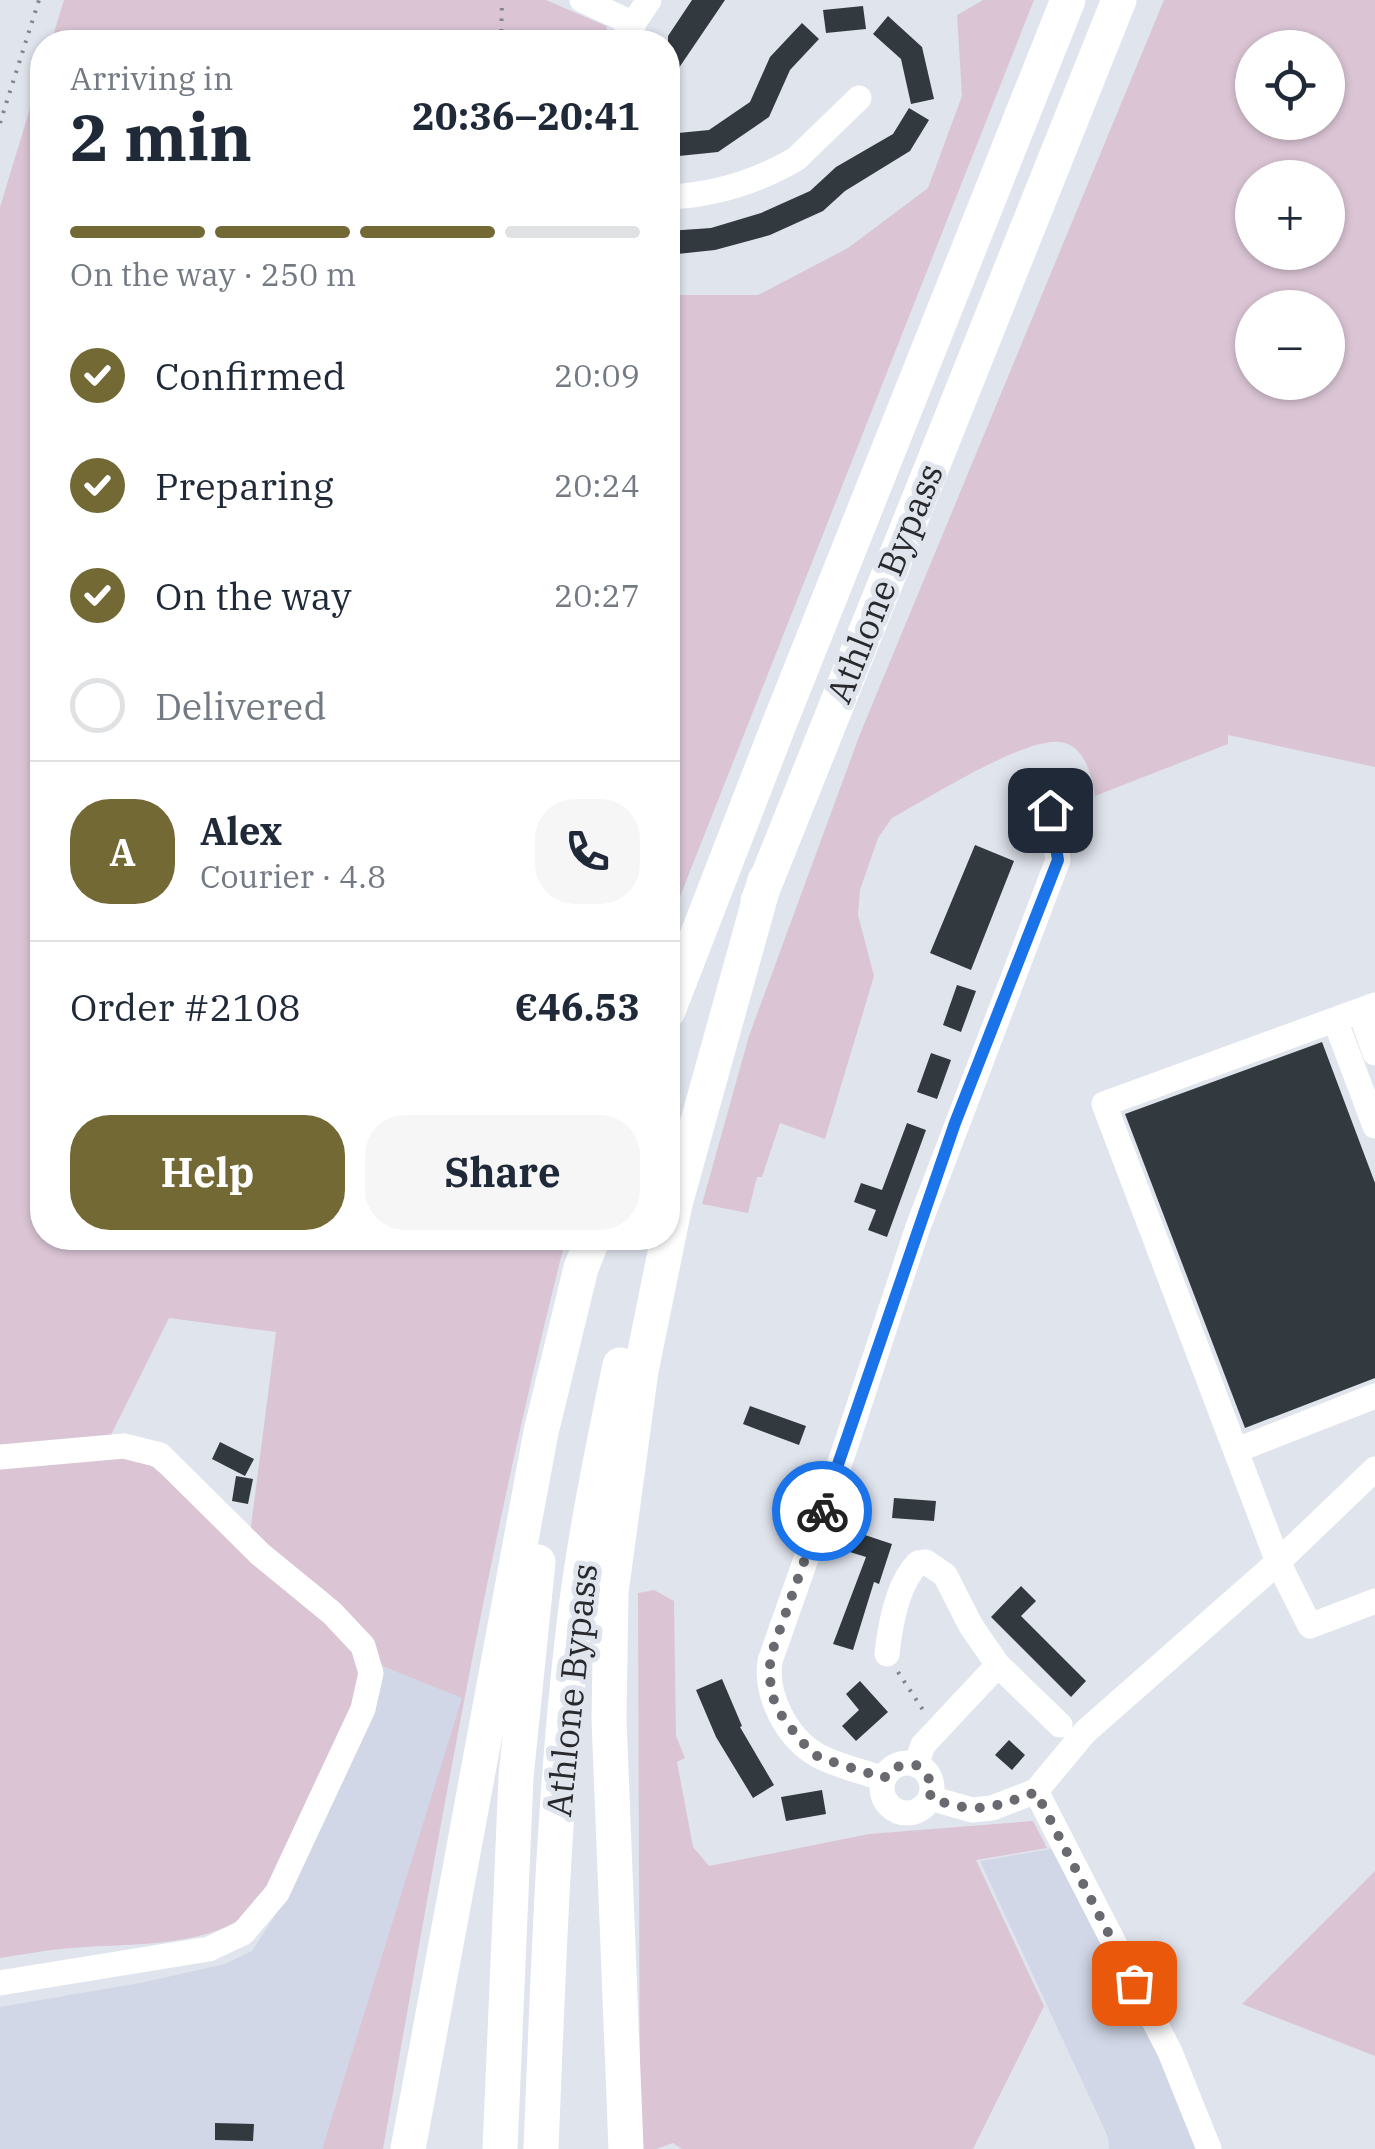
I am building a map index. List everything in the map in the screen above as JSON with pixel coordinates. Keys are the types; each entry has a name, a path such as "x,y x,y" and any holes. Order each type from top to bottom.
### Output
{"highway":[{"name":"Athlone Bypass","path":"680,980 1068,0"},
{"name":"Athlone Bypass","path":"680,1127 765,880 1119,0"},
{"path":"680,1189 765,880"},
{"path":"408,2149 541,1432 588,1250"},
{"name":"Athlone Bypass","path":"500,2149 516,1776 535,1581 570,1380 599,1250"},
{"name":"Athlone Bypass","path":"541,2149 558,1802 572,1639 597,1475 647,1250"},
{"path":"626,2149 609,1720 611,1592 641,1370 665,1250"}],"street":[{"path":"582,0 624,30"},
{"path":"630,30 650,0"},
{"path":"680,196 714,194 784,166 809,148 860,98"},
{"path":"884,1778 820,1758 810,1751 777,1709 770,1661 936,1175 1058,860 1050,810"},
{"path":"1356,1012 1375,1052"},
{"path":"1356,1012 1375,1124"},
{"path":"1356,1012 1104,1104 1278,1562 1310,1626 1375,1601"},
{"path":"1237,1450 1375,1396"},
{"path":"0,1457 124,1446 160,1455 260,1554 332,1612 363,1646 371,1673 363,1709 300,1847 277,1893 250,1927 209,1949 0,1982"},
{"path":"930,1798 972,1810 992,1808 1036,1792 1085,1732 1278,1562 1375,1469"},
{"path":"887,1654 890,1629 908,1578 918,1564 926,1562 945,1575 971,1626 998,1665 1060,1726"},
{"path":"916,1765 923,1745 998,1665"},
{"path":"916,1765 932,1782 930,1798 913,1813 898,1812 885,1802 884,1778 894,1767 916,1765"},
{"path":"1036,1792 1170,2052 1209,2149"}],"path":[{"path":"0,123 39,0"},
{"path":"502,0 502,30"},
{"path":"887,1654 937,1731"}],"shaded area":[{"path":"64,0 546,0 606,26 607,30 55,30"},
{"path":"983,0 1034,0 680,897 680,295 758,295 848,248 928,188 962,96 957,15"},
{"path":"1164,0 1375,0 1375,767 1228,735 1228,744 1095,796 1089,771 1076,749 1060,742 1044,743 976,771 892,818 878,838 860,890 858,915 874,976 825,1139 780,1123 762,1177 757,1177 748,1213 702,1204 749,1036 860,734"},
{"path":"30,108 30,1250 563,1250 488,1578 383,2149 322,2149 462,1698 377,1664 355,1625 323,1589 250,1534 276,1332 169,1318 109,1439 0,1448 0,207"},
{"path":"121,1456 144,1461 166,1477 353,1646 361,1678 359,1693 268,1890 245,1915 216,1931 174,1941 61,1949 0,1958 0,1469"},
{"path":"654,1590 674,1601 676,1736 685,1758 677,1762 693,1847 709,1866 869,1834 1033,1821 1047,1848 976,1860 1044,2006 973,2149 682,2149 673,2143 640,2149 638,1593"},
{"path":"377,1664 463,1697 322,2149 0,2149 0,2007 140,1983 225,1964 252,1951 285,1900"},
{"path":"1051,1849 1148,2021 1196,2149 1109,2149 1108,2137 980,1861"},
{"path":"1375,1871 1375,2056 1242,2004"}],"building":[{"path":"692,0 725,0 680,66 680,30 672,30"},
{"path":"863,6 866,29 826,33 823,10"},
{"path":"888,16 922,47 934,99 911,104 901,59 873,34"},
{"path":"802,23 819,39 790,70 769,117 718,152 680,156 680,133 709,130 750,102 770,57"},
{"path":"909,108 929,120 910,151 845,191 823,211 770,235 715,250 680,254 680,230 711,228 761,213 810,191 836,167 893,134"},
{"path":"975,845 1014,861 971,970 930,953"},
{"path":"957,985 976,991 961,1032 943,1025"},
{"path":"1322,1042 1375,1183 1375,1378 1245,1428 1125,1114"},
{"path":"931,1053 951,1060 937,1099 917,1092"},
{"path":"907,1123 926,1130 887,1237 868,1230 876,1210 854,1202 861,1183 882,1190"},
{"path":"750,1406 806,1426 799,1445 743,1424"},
{"path":"220,1442 254,1459 245,1476 212,1459"},
{"path":"236,1476 253,1479 248,1504 232,1501"},
{"path":"894,1498 936,1501 934,1521 892,1518"},
{"path":"847,1529 892,1544 879,1584 874,1582 853,1650 833,1644 866,1557 840,1549"},
{"path":"1021,1586 1036,1601 1021,1616 1086,1681 1071,1697 991,1617"},
{"path":"722,1679 740,1727 774,1785 753,1798 716,1737 696,1690"},
{"path":"860,1681 888,1712 856,1741 842,1726 859,1710 846,1694"},
{"path":"1009,1740 1025,1755 1012,1770 995,1755"},
{"path":"822,1790 826,1814 786,1821 781,1797"},
{"path":"215,2123 254,2124 253,2141 215,2140"}],"way so far":[{"path":"822,1511 770,1661 772,1696 784,1720 820,1758 884,1778 900,1764 916,1765 932,1782 930,1798 958,1808 992,1808 1036,1792 1134,1983"}],"route":[{"path":"822,1511 955,1123 1058,860 1050,810"}]}
